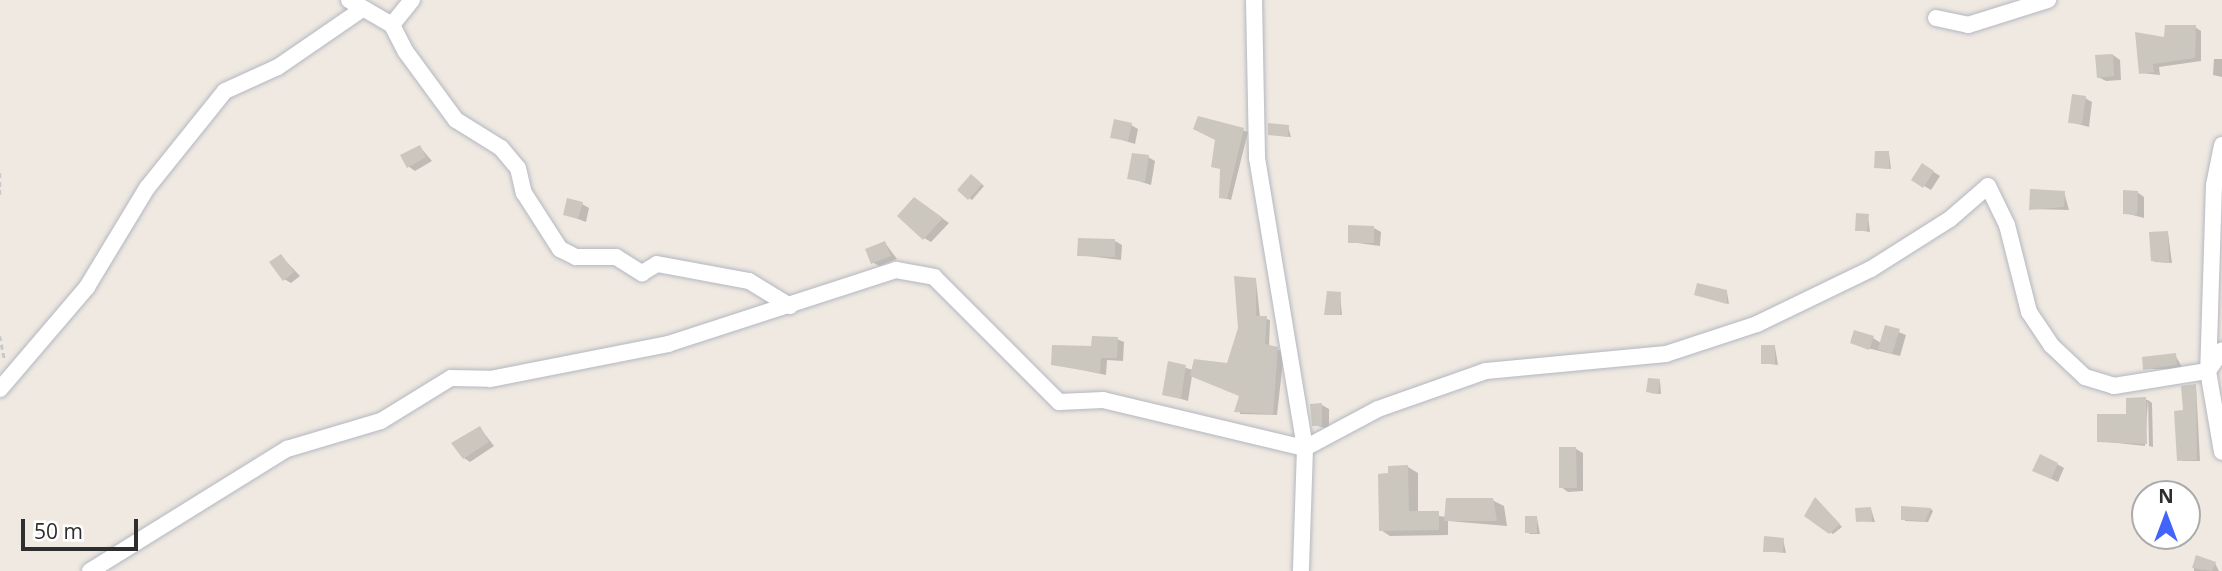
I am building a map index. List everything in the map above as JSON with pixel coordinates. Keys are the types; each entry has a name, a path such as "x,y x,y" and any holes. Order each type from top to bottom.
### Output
{"street":[{"path":"392,25 412,0"},
{"path":"1254,0 1257,158 1305,448 1301,571"},
{"path":"1936,18 1968,25 2048,0"},
{"path":"0,389 87,287 147,188 225,91 278,67 355,5 392,25 456,120 501,148 518,168 524,192 560,248 576,257 616,257 642,273 657,264 749,281 790,306"},
{"path":"2222,145 2214,185 2208,371 2222,452"},
{"path":"90,571 287,449 381,421 451,378 490,379 668,344 913,269 934,277 1059,402 1103,400 1305,448 1378,410 1486,371 1666,354 1757,324 1871,269 1950,219 1988,186 2007,225 2029,312 2051,345 2085,377 2114,386 2208,371 2222,350"}],"path":[{"path":"0,173 0,196"}],"building":[{"path":"2165,25 2196,25 2195,58 2153,64 2154,72 2139,74 2135,32 2164,37"},
{"path":"2113,54 2114,76 2097,78 2095,55"},
{"path":"2072,94 2086,96 2082,124 2068,123"},
{"path":"1198,116 1244,128 1227,199 1219,198 1220,169 1211,167 1215,140 1193,129"},
{"path":"1114,119 1132,123 1128,141 1110,138"},
{"path":"1268,123 1289,125 1288,137 1268,135"},
{"path":"420,145 426,157 407,168 400,155"},
{"path":"1875,151 1889,151 1889,169 1874,168"},
{"path":"1132,153 1149,155 1145,182 1127,179"},
{"path":"1922,163 1934,171 1923,188 1911,180"},
{"path":"971,174 982,184 968,200 957,190"},
{"path":"2030,189 2065,191 2064,207 2029,210"},
{"path":"2123,190 2138,191 2137,215 2123,214"},
{"path":"914,197 943,218 923,240 897,216"},
{"path":"567,198 583,202 578,219 563,215"},
{"path":"1856,213 1869,214 1867,231 1855,231"},
{"path":"1348,225 1374,226 1374,243 1348,243"},
{"path":"2168,231 2169,263 2151,261 2149,232"},
{"path":"1078,238 1115,239 1115,257 1077,256"},
{"path":"885,241 891,256 871,264 865,249"},
{"path":"281,254 294,272 283,281 269,262"},
{"path":"1234,276 1256,278 1256,316 1267,316 1265,344 1278,347 1273,414 1234,412 1239,396 1190,376 1194,359 1227,363 1238,328"},
{"path":"1697,283 1727,290 1727,304 1694,295"},
{"path":"1327,291 1341,292 1340,315 1324,315"},
{"path":"1885,325 1900,329 1892,354 1878,349"},
{"path":"1854,330 1874,336 1869,350 1850,343"},
{"path":"1092,336 1118,337 1117,358 1101,358 1100,373 1051,365 1052,345 1091,346"},
{"path":"1761,345 1775,345 1775,364 1761,364"},
{"path":"2176,353 2177,365 2143,370 2142,357"},
{"path":"1168,361 1186,365 1181,399 1162,395"},
{"path":"1648,378 1660,379 1658,394 1646,392"},
{"path":"2196,384 2197,460 2177,461 2174,411 2183,410 2181,386"},
{"path":"2146,397 2147,444 2097,442 2097,414 2126,414 2126,398"},
{"path":"1322,403 1322,426 1312,426 1310,404"},
{"path":"480,426 489,442 463,459 451,443"},
{"path":"1559,447 1576,447 1577,488 1559,488"},
{"path":"2040,454 2058,463 2051,479 2032,471"},
{"path":"1408,465 1409,511 1439,511 1439,530 1379,531 1378,474 1388,473 1388,466"},
{"path":"1815,497 1840,524 1829,534 1804,516"},
{"path":"1446,498 1493,498 1497,521 1444,521"},
{"path":"1901,506 1931,508 1925,521 1901,520"},
{"path":"1871,507 1872,521 1856,522 1855,508"},
{"path":"1525,516 1537,516 1537,533 1525,533"},
{"path":"1764,536 1784,538 1783,552 1763,552"},
{"path":"2196,555 2216,562 2212,571 2192,568"}]}
